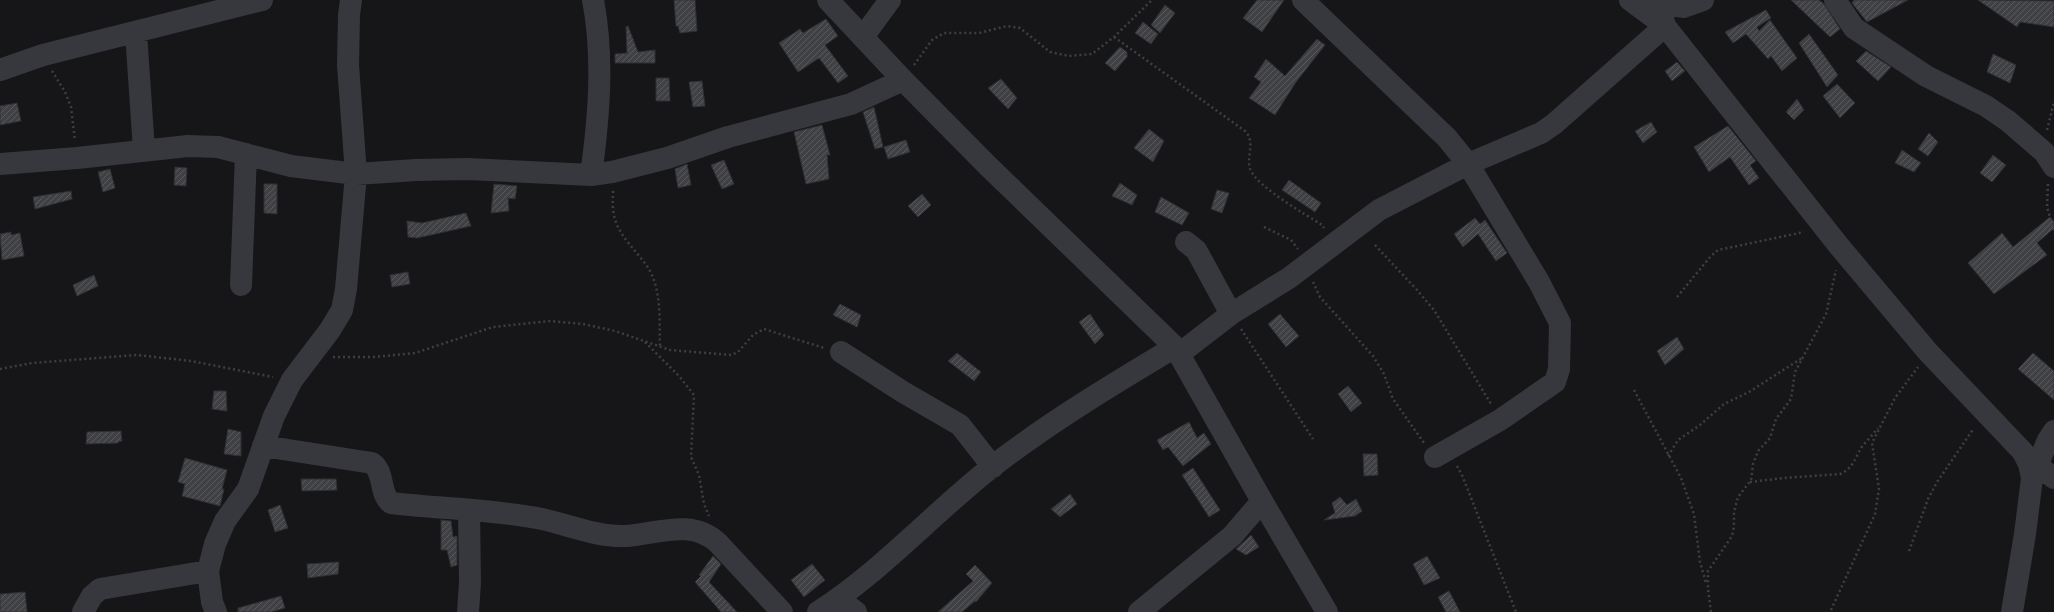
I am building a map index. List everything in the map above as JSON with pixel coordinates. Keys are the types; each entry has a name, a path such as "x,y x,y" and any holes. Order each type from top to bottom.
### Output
{"street":[{"path":"0,70 43,55 136,33 262,0"},
{"path":"216,612 212,602 208,571 215,544 225,521 248,489 274,416 292,380 330,330 342,310 346,289 356,174 348,65 349,15 351,0"},
{"path":"591,175 599,84 599,49 593,0"},
{"path":"828,0 903,80 994,172 1177,350 1327,612"},
{"path":"863,36 890,0"},
{"path":"1303,0 1447,138 1468,164 1527,261 1560,323 1559,369 1557,380 1500,420 1435,457"},
{"path":"1630,0 1665,26 1839,246 1928,352 2023,452 2034,471 2054,478"},
{"path":"1665,26 1658,2 1683,7 1703,0"},
{"path":"1835,0 1854,28 1926,76 1986,106 2029,137 2050,161"},
{"path":"818,612 872,573 992,467 1098,393 1177,350 1289,278 1379,210 1468,164 1529,138 1554,124 1665,26"},
{"path":"136,33 144,150"},
{"path":"0,164 77,158 188,146 218,147 291,166 356,174 416,170 468,169 591,175 612,172 667,158 743,133 851,104 903,80"},
{"path":"241,285 246,154"},
{"path":"1186,242 1196,250 1231,314"},
{"path":"841,352 903,392 960,425 992,467"},
{"path":"2012,612 2034,471 2048,440 2054,431"},
{"path":"263,446 312,455 365,461 376,466 386,498 391,503 469,510 542,519 610,536 624,536 687,528 699,530 710,536 718,543 782,612"},
{"path":"1139,612 1232,536 1262,500"},
{"path":"468,612 470,583 469,510"},
{"path":"83,612 92,596 100,589 208,571"},
{"path":"838,599 856,612"}],"path":[{"path":"903,80 932,40 944,33 979,33 1012,26 1020,28 1050,52 1069,56 1092,54 1114,37 1152,0"},
{"path":"1114,37 1246,131 1250,137 1248,162 1254,175 1266,188 1322,225 1324,229 1324,251"},
{"path":"43,55 66,92 71,107 77,158"},
{"path":"2054,102 2047,126 2050,161 2047,207 2054,231"},
{"path":"612,172 614,216 623,235 650,272 657,290 660,346"},
{"path":"1264,227 1291,240 1307,264 1320,297 1368,349 1384,374 1393,399 1435,457 1439,459 1452,460 1462,475 1516,612"},
{"path":"1677,297 1718,250 1826,228"},
{"path":"1375,245 1434,310 1500,420"},
{"path":"1707,587 1708,572 1732,536 1734,527 1734,512 1738,496 1750,482 1758,451 1770,438 1776,419 1791,399 1795,372 1826,314 1835,274 1839,246"},
{"path":"1231,314 1312,440"},
{"path":"311,356 374,357 416,353 493,327 550,321 583,324 615,331 644,342 689,352 731,354 738,352 753,335 764,329 841,352"},
{"path":"644,342 680,376 694,395 691,457 700,475 704,504 712,523"},
{"path":"1831,610 1875,514 1879,489 1872,442 1895,398 1928,352"},
{"path":"0,369 32,363 137,355 190,361 292,380"},
{"path":"1668,456 1678,440 1700,425 1724,404 1749,392 1802,358"},
{"path":"1634,390 1681,478 1694,514 1700,562 1707,587 1711,612"},
{"path":"1909,551 1937,482 1959,452 1972,430 1987,414"},
{"path":"1750,482 1840,474 1846,472 1854,464 1863,446 1881,424"}],"building":[{"path":"674,0 695,0 697,31 680,33 678,26 676,26"},
{"path":"1257,0 1284,0 1262,32 1243,18"},
{"path":"1791,0 1819,0 1824,4 1840,29 1830,37"},
{"path":"1854,0 1908,0 1867,22 1852,3"},
{"path":"1978,0 2054,1 2054,27 2020,22 2017,27"},
{"path":"1165,5 1175,13 1160,33 1151,25"},
{"path":"1766,10 1771,18 1757,27 1759,31 1770,20 1797,58 1782,71 1771,56 1768,59 1746,34 1733,43 1725,32"},
{"path":"826,19 838,36 825,45 848,76 838,83 819,58 798,72 779,43 800,29 803,33"},
{"path":"1143,22 1158,34 1151,44 1135,33"},
{"path":"628,26 638,52 655,50 655,63 615,63 615,54 627,53 626,27"},
{"path":"1809,34 1838,75 1827,87 1799,43"},
{"path":"1317,39 1325,45 1296,82 1275,115 1249,98 1261,82 1254,77 1266,59 1285,76"},
{"path":"1120,47 1127,52 1127,57 1115,71 1105,63"},
{"path":"1866,51 1891,67 1878,81 1856,61"},
{"path":"1993,54 2016,65 2010,83 1987,72"},
{"path":"1677,62 1685,71 1672,81 1665,71"},
{"path":"656,78 669,78 670,101 656,101"},
{"path":"1001,79 1017,98 1008,109 988,88"},
{"path":"702,81 705,106 693,107 689,82"},
{"path":"1837,84 1855,103 1840,118 1823,96"},
{"path":"1797,99 1804,110 1794,120 1786,112"},
{"path":"17,103 21,121 0,125 0,106"},
{"path":"874,107 883,147 875,149 863,112"},
{"path":"1651,122 1657,132 1643,143 1635,131"},
{"path":"822,125 830,155 827,155 829,179 806,184 794,132"},
{"path":"1728,126 1756,161 1750,165 1759,178 1749,185 1730,157 1709,172 1694,147"},
{"path":"1149,129 1164,141 1153,162 1134,148"},
{"path":"1929,133 1938,142 1928,156 1918,149"},
{"path":"906,140 910,152 888,159 884,147"},
{"path":"1902,150 1921,163 1914,172 1895,163"},
{"path":"1993,155 2006,165 1992,182 1980,173"},
{"path":"724,160 734,184 722,189 711,165"},
{"path":"687,164 691,185 678,188 675,169"},
{"path":"175,167 187,168 186,186 174,185"},
{"path":"110,169 115,188 103,192 98,172"},
{"path":"1289,180 1321,203 1315,212 1282,190"},
{"path":"1120,183 1137,195 1132,205 1112,196"},
{"path":"264,184 277,184 277,214 264,213"},
{"path":"494,184 517,186 515,199 508,198 509,211 491,213"},
{"path":"1217,190 1229,193 1222,213 1211,209"},
{"path":"71,191 72,199 35,209 33,197"},
{"path":"922,194 931,205 918,217 908,206"},
{"path":"1161,197 1189,213 1182,225 1155,212"},
{"path":"466,213 471,226 417,238 408,237 407,221 422,223"},
{"path":"2050,217 2054,222 2054,228 2037,243 2047,255 1994,294 1968,263 2002,233 2013,247"},
{"path":"1475,218 1480,224 1485,220 1507,253 1496,261 1478,234 1463,247 1454,234"},
{"path":"11,232 11,235 20,233 24,256 2,260 0,234"},
{"path":"408,272 410,284 392,287 390,275"},
{"path":"94,275 98,286 77,296 73,285"},
{"path":"840,304 861,315 857,327 833,315"},
{"path":"1090,314 1104,335 1095,344 1079,322"},
{"path":"1280,314 1299,336 1286,347 1268,324"},
{"path":"1677,337 1684,349 1665,365 1657,351"},
{"path":"957,353 981,372 974,381 948,361"},
{"path":"2033,353 2054,371 2054,400 2018,369"},
{"path":"1348,386 1362,403 1351,412 1338,394"},
{"path":"214,391 226,391 227,411 212,409"},
{"path":"1189,422 1197,438 1204,433 1211,444 1183,466 1168,447 1163,450 1157,440"},
{"path":"228,429 241,432 241,456 224,454"},
{"path":"121,431 122,441 118,443 86,444 87,432"},
{"path":"1363,454 1377,454 1378,475 1364,476"},
{"path":"185,458 227,470 222,489 224,489 220,506 182,496 185,484 178,482"},
{"path":"1193,468 1220,510 1209,517 1182,475"},
{"path":"301,479 336,479 337,490 302,491"},
{"path":"1070,494 1077,504 1060,517 1051,509"},
{"path":"1340,497 1347,505 1356,499 1362,511 1355,516 1324,520 1335,513 1332,503"},
{"path":"280,505 288,528 275,532 268,510"},
{"path":"441,520 451,521 453,537 457,536 457,565 451,567 447,550 441,550"},
{"path":"1251,535 1259,547 1246,555 1236,549"},
{"path":"713,556 721,564 709,582 737,612 721,612 695,582 701,576 699,575"},
{"path":"1427,556 1440,578 1424,585 1413,564"},
{"path":"339,562 338,574 308,578 307,564"},
{"path":"812,564 825,580 804,597 791,580"},
{"path":"975,565 992,583 976,602 975,601 962,612 938,612 973,581 966,574"},
{"path":"1449,591 1460,612 1446,612 1438,597"},
{"path":"25,592 27,612 0,612 0,594"},
{"path":"281,596 285,608 271,612 238,612 238,608"}]}
